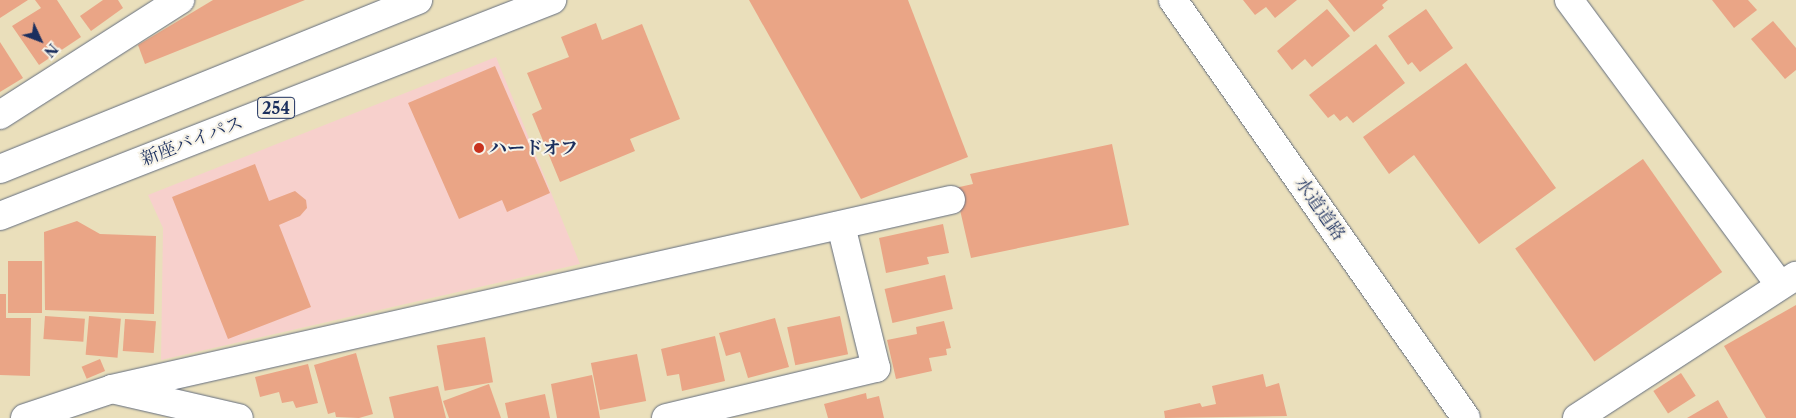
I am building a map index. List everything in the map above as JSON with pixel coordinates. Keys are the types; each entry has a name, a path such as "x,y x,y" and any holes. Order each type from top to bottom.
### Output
{"main road":[{"path":"0,115 152,7 180,0"},
{"path":"0,169 418,0"},
{"name":"新座バイパス","path":"0,216 552,0"},
{"name":"水道道路","path":"1173,0 1466,418"},
{"path":"1569,0 1788,280 1577,418"},
{"path":"25,418 112,389 951,200"},
{"path":"666,418 876,368 841,225"},
{"path":"112,389 239,418"}],"shaded area":[{"path":"496,57 580,264 161,360 163,228 148,195"}],"building":[{"path":"0,0 28,0 0,18"},
{"path":"35,0 57,0 81,37 39,65 12,26 41,8"},
{"path":"103,0 118,0 123,8 91,31 80,16"},
{"path":"213,0 305,0 145,64 138,45"},
{"path":"749,0 908,0 968,157 861,199"},
{"path":"1243,0 1297,0 1275,18 1266,7 1255,15"},
{"path":"1328,0 1388,0 1382,5 1384,8 1354,32"},
{"path":"1712,0 1748,0 1757,10 1734,28"},
{"path":"1327,9 1350,36 1312,67 1305,59 1292,70 1277,51"},
{"path":"1426,9 1453,48 1420,72 1412,62 1408,65 1388,36"},
{"path":"1773,21 1796,48 1796,70 1785,79 1751,39"},
{"path":"596,23 602,40 642,24 680,119 630,139 635,151 560,182 532,114 542,109 527,73 569,57 561,37"},
{"path":"0,42 23,78 0,92"},
{"path":"1376,44 1405,83 1353,123 1347,116 1340,121 1334,114 1328,118 1309,95"},
{"path":"1466,63 1556,188 1479,244 1414,155 1389,174 1363,137"},
{"name":"ハードオフ","path":"495,66 550,193 507,212 502,200 459,219 408,103"},
{"path":"1112,144 1129,225 971,258 955,188 973,184 970,174"},
{"path":"1643,159 1722,272 1594,362 1515,248"},
{"path":"255,164 269,201 295,191 306,200 307,208 300,216 279,225 311,307 228,339 172,197"},
{"path":"77,221 100,234 156,236 154,314 45,310 44,232"},
{"path":"943,224 949,253 927,257 929,264 886,273 879,238"},
{"path":"8,261 42,261 42,313 8,313"},
{"path":"945,275 953,309 892,323 885,289"},
{"path":"0,294 6,294 6,318 31,318 30,376 0,375"},
{"path":"1796,305 1796,418 1766,418 1724,346"},
{"path":"45,316 85,319 83,342 43,339"},
{"path":"89,316 121,319 117,358 86,355"},
{"path":"840,316 848,354 795,365 787,327"},
{"path":"775,318 789,367 748,378 740,352 726,356 719,333"},
{"path":"125,319 156,321 154,353 123,351"},
{"path":"944,321 951,348 946,349 947,355 929,358 932,371 896,379 887,340 917,334 916,327"},
{"path":"715,336 725,381 682,391 679,374 667,376 661,349"},
{"path":"485,337 493,382 445,391 437,346"},
{"path":"356,353 373,414 359,418 336,417 335,412 328,414 314,365"},
{"path":"637,354 646,401 600,410 591,363"},
{"path":"100,359 105,371 87,379 82,367"},
{"path":"308,364 318,403 296,408 293,401 282,403 279,392 260,397 255,377"},
{"path":"1681,373 1696,396 1668,414 1653,391"},
{"path":"1263,374 1266,387 1279,383 1287,416 1165,418 1164,411 1200,403 1202,407 1216,404 1212,386"},
{"path":"592,375 600,418 557,418 551,384"},
{"path":"489,384 501,418 449,418 443,401"},
{"path":"438,386 446,418 394,418 389,397"},
{"path":"866,393 867,399 879,396 884,418 828,418 824,404"},
{"path":"545,394 550,418 508,418 505,403"},
{"path":"1718,400 1728,418 1687,418"}],"place":[{"name":"ハードオフ","path":"479,148"}]}
